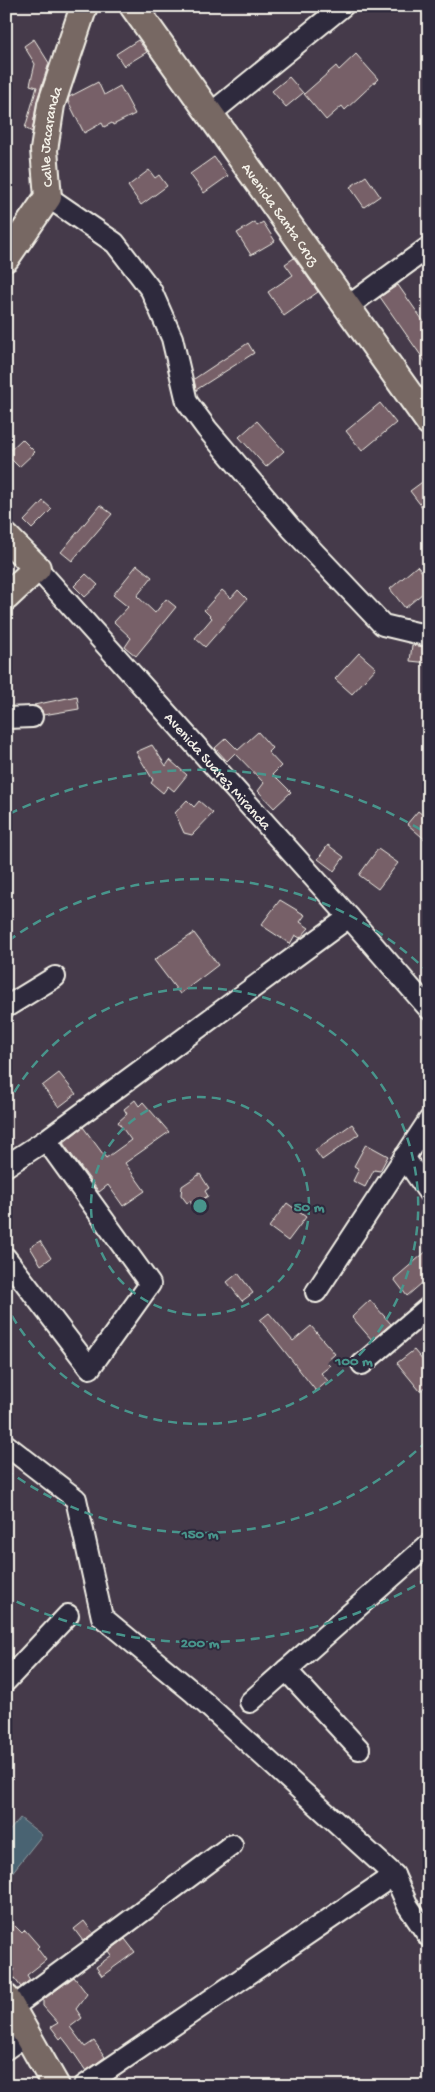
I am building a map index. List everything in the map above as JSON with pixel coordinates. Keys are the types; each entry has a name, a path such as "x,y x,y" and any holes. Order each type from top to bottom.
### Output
{"main road":[{"name":"Calle Jacaranda","path":"6,258 48,197 44,150 51,105 84,6"},
{"name":"Avenida Santa Cruz","path":"133,6 429,422"},
{"name":"Avenida Suarez Miranda","path":"6,537 37,568"},
{"path":"6,597 37,568"},
{"path":"9,2003 16,2041 56,2086"}],"street":[{"path":"209,115 342,6"},
{"path":"48,197 115,243 151,290 172,338 187,402 207,429 285,520 383,625 429,636"},
{"path":"347,307 429,247"},
{"name":"Avenida Suarez Miranda","path":"37,568 350,917 429,1009"},
{"path":"6,718 32,717"},
{"path":"6,1166 46,1140 350,917"},
{"path":"6,1007 55,977"},
{"path":"316,1292 429,1120"},
{"path":"6,1258 90,1368 150,1284 46,1140"},
{"path":"404,1157 429,1193"},
{"path":"362,1364 429,1307"},
{"path":"6,1445 76,1499 102,1616 194,1693 394,1875 408,1906 429,1938"},
{"path":"250,1702 429,1544"},
{"path":"6,1682 68,1615"},
{"path":"286,1670 360,1749"},
{"path":"9,2003 232,1845"},
{"path":"84,2086 394,1875"}],"water":[{"path":"20,1818 42,1835 7,1879 6,1835"}],"building":[{"path":"34,39 49,63 37,100 32,132 25,128 37,87 30,85 35,64 24,46"},
{"path":"138,40 147,52 124,66 116,54"},
{"path":"356,54 378,79 345,110 342,106 326,120 304,94 336,66 339,70"},
{"path":"289,77 303,93 286,107 272,91"},
{"path":"98,82 104,95 120,86 135,114 113,125 112,123 104,127 102,123 84,133 68,101 69,97"},
{"path":"214,157 228,176 204,193 190,174"},
{"path":"149,170 155,178 159,175 167,186 141,205 128,186"},
{"path":"366,176 380,196 364,207 350,187"},
{"path":"255,222 257,226 263,222 275,241 251,255 237,233"},
{"path":"294,258 318,292 284,316 268,292 293,275 285,264"},
{"path":"398,285 429,329 429,367 380,297"},
{"path":"248,343 254,353 196,390 194,379"},
{"path":"380,403 396,423 362,451 346,431"},
{"path":"257,421 284,451 266,467 239,437"},
{"path":"22,439 35,452 19,467 6,454"},
{"path":"429,477 429,516 410,491"},
{"path":"43,501 52,509 32,529 24,521"},
{"path":"100,505 112,514 72,561 61,552"},
{"path":"137,565 152,577 137,596 155,613 166,599 176,607 136,656 125,647 131,638 114,622 128,607 113,595"},
{"path":"417,566 429,580 429,588 405,608 390,589"},
{"path":"86,574 98,585 85,597 74,586"},
{"path":"222,590 231,598 238,590 247,599 205,647 195,638 212,618 204,610"},
{"path":"412,645 429,648 429,663 410,661"},
{"path":"359,653 376,668 352,694 335,679"},
{"path":"77,696 79,709 43,715 42,710 34,705"},
{"path":"258,732 272,748 268,752 281,766 273,774 291,792 274,808 258,791 264,783 235,753 227,761 215,748 226,738 238,750"},
{"path":"152,745 166,766 170,760 187,775 174,791 168,786 163,793 151,783 153,780 136,752"},
{"path":"187,800 194,807 199,801 213,813 192,835 184,833 175,813"},
{"path":"418,811 429,820 429,843 407,824"},
{"path":"328,845 344,857 334,871 318,859"},
{"path":"378,849 398,863 378,889 359,875"},
{"path":"280,900 305,915 300,922 309,928 300,938 295,935 290,944 261,925"},
{"path":"194,933 218,965 180,994 154,960"},
{"path":"59,1073 76,1094 59,1107 42,1086"},
{"path":"135,1100 139,1106 143,1102 169,1132 125,1163 145,1191 123,1206 108,1185 99,1192 63,1143 83,1127 106,1158 131,1140 118,1122 127,1114 124,1109"},
{"path":"352,1124 359,1134 322,1160 315,1150"},
{"path":"366,1144 388,1156 380,1171 374,1170 365,1187 353,1181 359,1169 354,1166"},
{"path":"200,1174 209,1188 205,1191 208,1196 192,1205 190,1201 187,1203 181,1195 182,1186"},
{"path":"287,1203 306,1217 288,1241 269,1227"},
{"path":"40,1241 51,1258 41,1265 30,1247"},
{"path":"429,1249 429,1277 407,1296 394,1279"},
{"path":"238,1273 253,1293 242,1301 227,1282"},
{"path":"370,1300 391,1324 372,1340 352,1317"},
{"path":"269,1313 293,1341 311,1326 335,1354 326,1362 330,1366 321,1373 328,1381 316,1391 260,1320"},
{"path":"414,1350 429,1368 429,1384 420,1391 397,1363"},
{"path":"6,1917 22,1933 25,1930 39,1946 37,1948 46,1960 27,1975 30,1980 21,1987 11,1974 15,1970 6,1960"},
{"path":"84,1921 93,1933 83,1941 74,1929"},
{"path":"125,1939 135,1952 102,1976 96,1967 112,1955 109,1951"},
{"path":"74,1977 87,1994 76,2009 82,2018 70,2027 85,2047 94,2041 105,2057 86,2071 62,2037 60,2039 51,2027 58,2023 43,2006 43,2000"}]}
